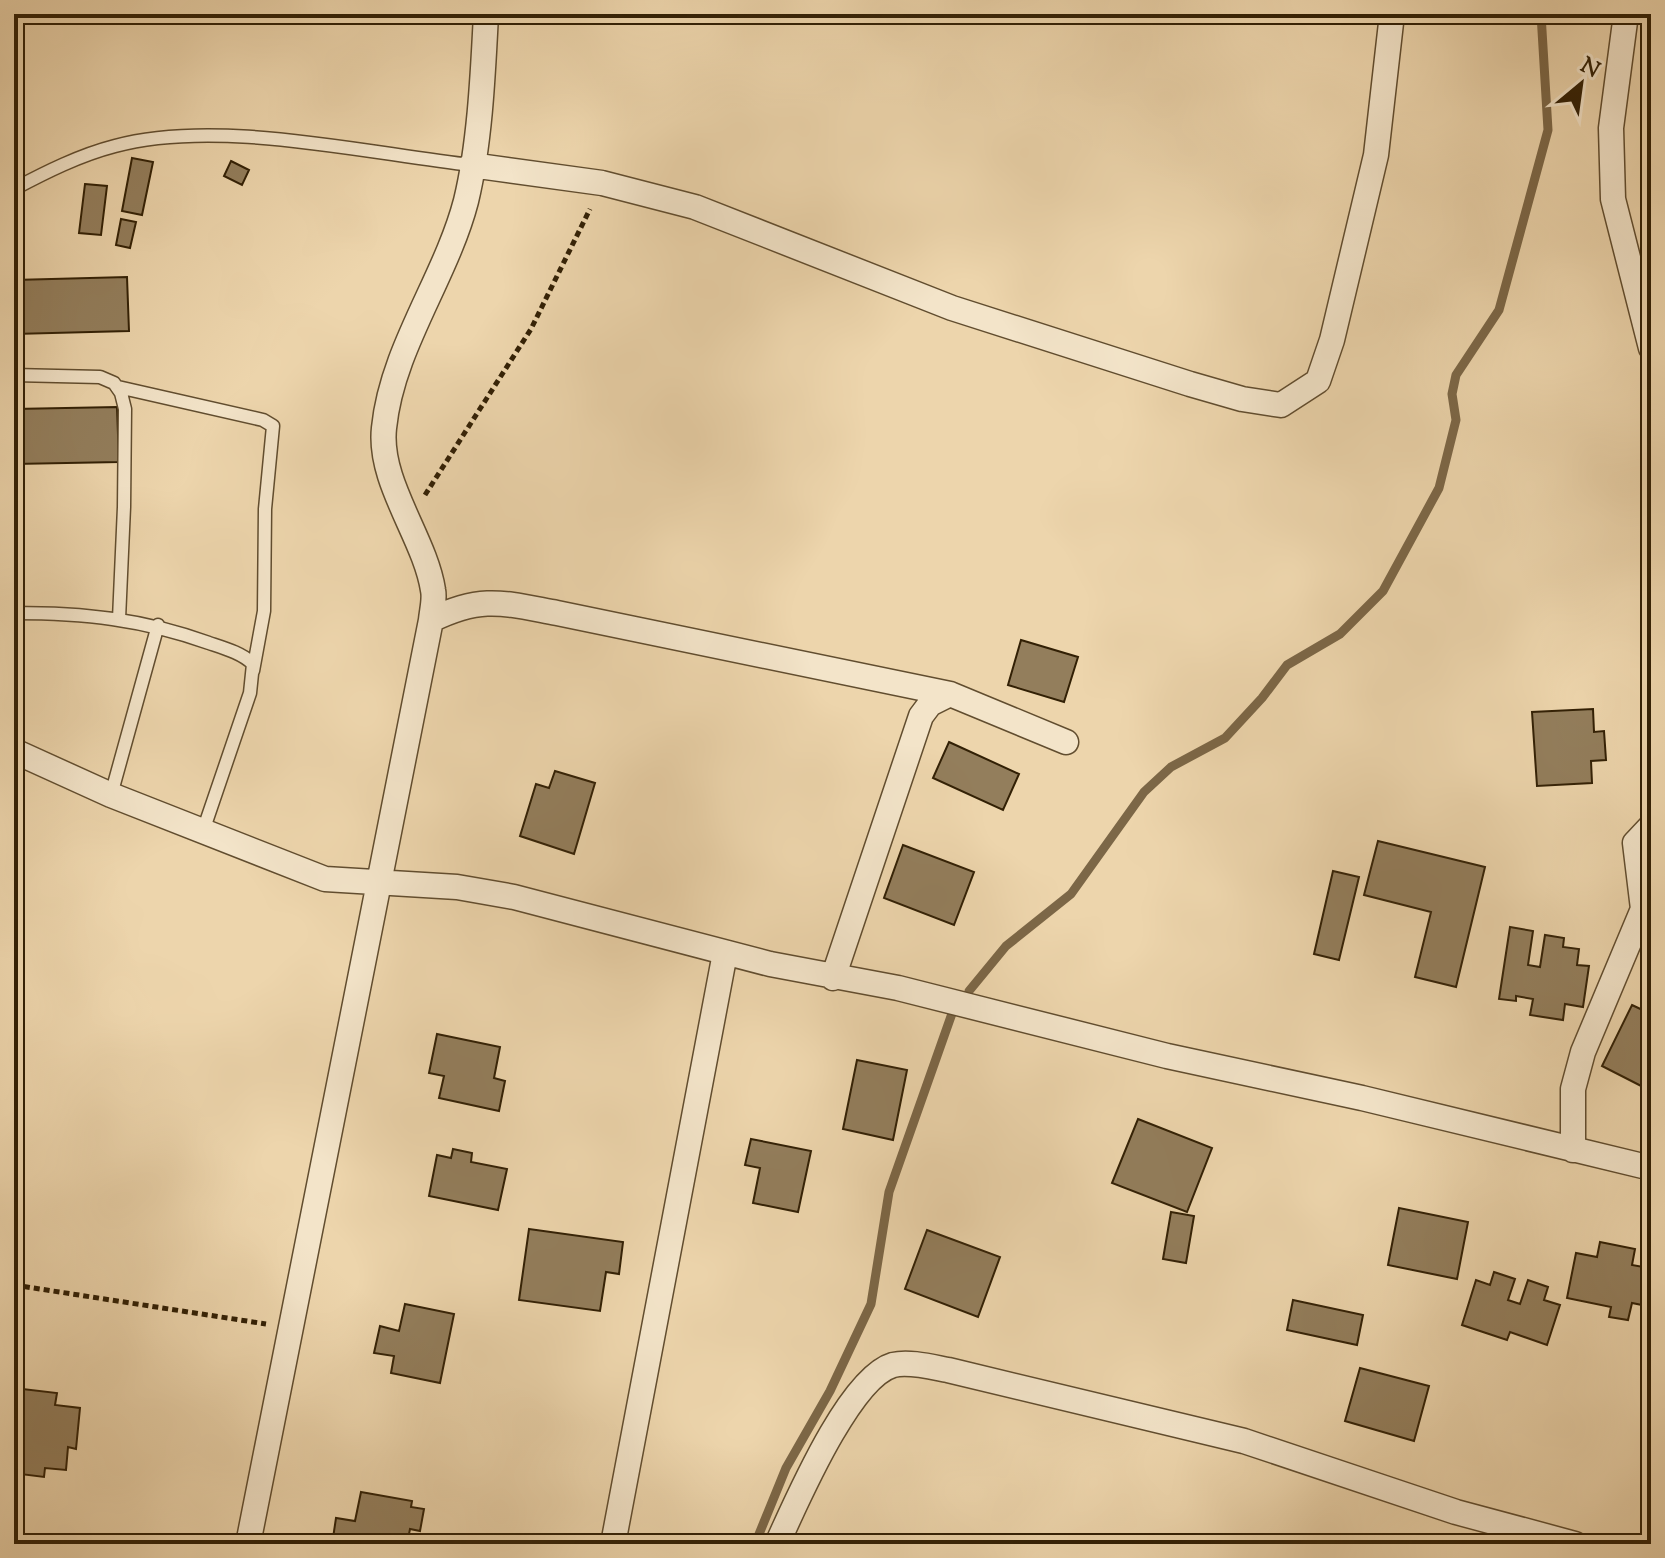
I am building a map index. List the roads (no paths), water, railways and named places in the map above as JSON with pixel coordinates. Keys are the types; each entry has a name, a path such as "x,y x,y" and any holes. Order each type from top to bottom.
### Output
{"street":[{"path":"248,1544 431,620 434,593 430,575 385,450 385,420 398,370 440,276 466,200 484,67 486,14"},
{"path":"471,165 602,183 695,207 952,308 1190,384 1242,399 1281,405 1318,381 1332,340 1376,155 1392,14"},
{"path":"1626,14 1611,128 1613,199 1651,348"},
{"path":"431,620 464,604 502,603 950,694 1066,742"},
{"path":"833,978 923,712 950,694"},
{"path":"14,751 111,795 302,873 343,882 379,881 457,887 514,897 725,953 833,978 898,988 1167,1056 1336,1092 1651,1168"},
{"path":"1573,1150 1573,1089 1599,1008 1643,909 1635,843 1651,826"},
{"path":"613,1544 725,953"},
{"path":"777,1544 806,1482 858,1393 874,1375 899,1364 948,1370 1244,1441 1456,1512 1575,1544"}],"lane":[{"path":"14,189 116,145 198,137 260,136 471,165"},
{"path":"14,375 93,376 118,387 263,420 273,426 265,509 264,611 250,693 203,831"},
{"path":"118,387 125,409 119,619"},
{"path":"14,613 119,619 158,625 247,658 253,664 253,671"},
{"path":"111,795 158,625"}],"waterway":[{"path":"969,991 1006,946 1071,894 1144,792 1171,767 1225,738 1287,665 1340,634 1383,591 1439,488 1456,420 1452,394 1456,375 1499,310 1548,130 1541,14"},
{"path":"755,1544 786,1468 830,1391 871,1304 889,1192 955,1005"}]}
